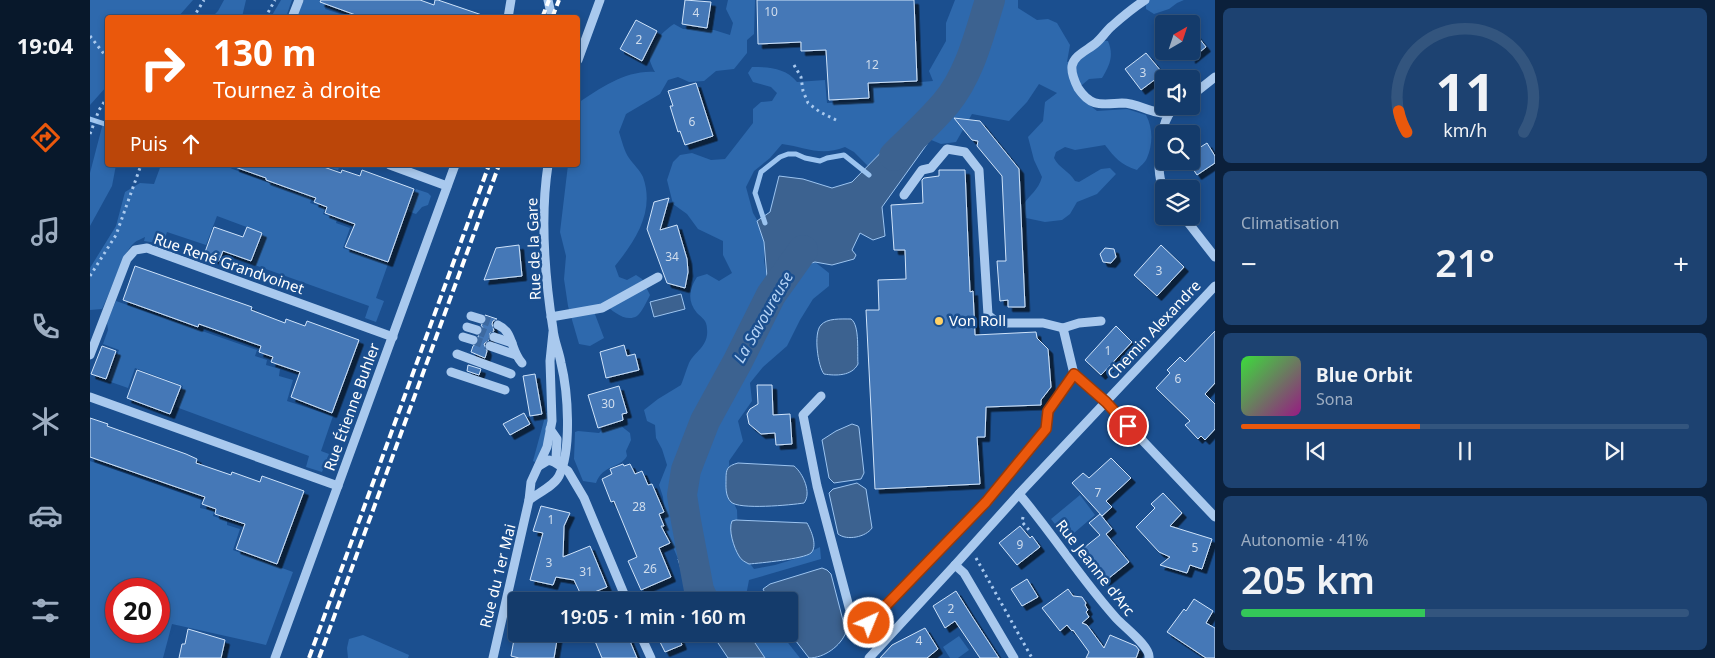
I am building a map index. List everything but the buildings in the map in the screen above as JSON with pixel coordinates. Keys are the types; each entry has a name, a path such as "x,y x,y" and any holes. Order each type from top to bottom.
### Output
{"street":[{"path":"293,15 299,0"},
{"path":"508,15 511,0"},
{"path":"548,0 551,15"},
{"path":"580,55 600,0"},
{"path":"1145,0 1076,58 1072,66 1072,75 1081,92 1089,100 1105,105 1123,103 1155,113"},
{"path":"1200,89 1215,77"},
{"path":"1161,180 1159,156 1163,132 1169,115"},
{"path":"904,195 922,170 931,168 947,149 965,152 979,170 988,315 998,323 1042,323 1063,328 1079,323 1101,321"},
{"path":"395,167 447,186"},
{"name":"Rue Étienne Buhler","path":"276,658 454,167"},
{"name":"Rue de la Gare","path":"548,167 545,242 553,332 566,395 566,458 563,466"},
{"path":"1190,225 1215,257"},
{"name":"Rue René Grandvoinet","path":"90,354 127,260 135,250 147,248 393,337"},
{"path":"551,317 602,308 658,277"},
{"name":"Chemin Alexandre","path":"869,658 956,566 1019,494 1215,286"},
{"path":"471,316 481,319"},
{"path":"498,326 508,333 516,355 522,363"},
{"path":"467,327 477,330"},
{"path":"1063,328 1074,374 1106,402 1215,517"},
{"name":"Rue de la Gare","path":"553,332 550,361 552,406 550,429 557,439 556,458 568,471 584,498 623,592"},
{"path":"463,337 473,340"},
{"path":"494,337 512,344"},
{"path":"490,346 516,355"},
{"path":"457,354 511,374"},
{"path":"451,372 505,390"},
{"path":"821,396 804,416 805,424 817,486 853,622 860,627 865,626 986,502 1046,429 1048,411 1074,374"},
{"path":"90,397 338,486"},
{"name":"Rue du 1er Mai","path":"496,657 529,500 531,482 547,447 550,429"},
{"path":"529,500 554,483 563,466 549,460 539,466"},
{"name":"Rue Jeanne d'Arc","path":"1019,494 1106,607 1147,648 1150,654 1149,658"},
{"path":"956,566 964,573 1014,658"},
{"path":"644,642 651,658"}],"path":[{"path":"195,15 204,0"},
{"path":"266,15 274,0"},
{"path":"90,36 105,55"},
{"path":"794,65 808,103 836,120"},
{"path":"90,134 99,110 105,101"},
{"path":"90,276 116,235 141,167"},
{"path":"970,550 979,562 1032,658"}],"shaded area":[{"path":"90,0 193,0 180,15 105,15 105,88 90,105"},
{"path":"224,0 246,0 242,15 214,15"},
{"path":"281,0 292,0 287,15 272,15"},
{"path":"304,0 319,0 327,3 325,9 343,15 297,15"},
{"path":"728,0 755,0 754,34 747,40 747,53 734,69 716,71 704,81 689,82 678,77 668,80 660,94 626,114 619,132 627,155 643,177 647,202 645,213 636,235 615,266 619,277 627,280 636,275 642,279 650,295 641,312 633,318 620,315 605,304 593,309 604,338 590,346 579,344 568,306 564,279 566,256 560,232 568,167 580,167 580,102 624,77 644,72 655,72 650,61 651,50 661,35 674,24 683,29 714,30 730,35 733,23 726,9"},
{"path":"955,0 978,0 978,6 969,22 946,94 932,105 929,113 952,103 965,85 967,51 977,30 998,9 1000,0 1018,0 1018,8 1037,20 1048,19 1057,23 1070,45 1067,62 1079,61 1102,41 1108,41 1111,51 1107,69 1102,78 1089,79 1076,90 1078,96 1097,111 1127,109 1146,115 1150,125 1151,136 1147,158 1137,170 1119,160 1105,145 1075,150 1065,147 1056,152 1054,158 1075,181 1079,182 1101,169 1110,168 1116,174 1097,194 1077,202 1070,214 1062,220 1045,222 1026,218 1023,205 1036,189 1042,177 1034,160 1028,137 1043,121 1045,102 1057,93 1039,84 1027,102 1009,121 972,114 956,142 941,144 924,137 921,121 902,131 868,166 854,152 845,147 836,150 820,151 782,144 770,158 754,171 746,187 764,242 764,261 767,277 784,286 803,265 815,262 829,273 829,286 813,299 787,346 763,367 750,383 752,401 738,421 743,441 729,461 731,497 737,510 738,537 743,554 754,569 798,558 820,547 821,559 749,580 747,592 706,592 703,589 700,574 701,562 678,559 666,530 663,497 659,485 667,465 656,438 655,425 647,421 644,410 681,385 689,363 706,340 706,323 697,313 690,300 692,286 697,277 707,274 719,281 732,273 723,255 723,241 698,229 687,214 673,204 667,180 673,162 680,155 692,153 711,160 725,159 753,123 753,109 761,102 772,101 777,93 771,87 753,82 748,73 752,67 771,68 782,71 793,77 797,82 825,80 827,103 871,101 871,86 933,81 929,71 946,41 946,23"},
{"path":"1145,0 1184,0 1169,9 1154,14 1146,9"},
{"path":"918,117 924,137 930,140 882,207 885,236 873,240 860,233 852,250 856,255 854,259 832,265 815,262 804,265 784,286 767,277 764,242 757,221 770,212 779,176 803,179 832,188 852,182"},
{"path":"105,120 105,167 116,167 112,186 90,226 90,173"},
{"path":"160,167 227,167 299,194 308,167 324,167 310,203 325,208 323,214 337,219 336,223 350,228 343,248 388,264 376,298 384,301 376,322 365,318 369,306 252,264 263,233 217,216 206,245 167,232 163,244 144,241 145,237 135,242 125,255 102,309 90,310 90,268 116,226 125,192 140,183 154,184"},
{"path":"328,167 339,167 338,170"},
{"path":"416,189 431,196 428,205 422,207 416,214 407,211"},
{"path":"681,294 685,309 654,317 650,302"},
{"path":"116,301 257,350 255,356 267,360 266,365 280,369 279,376 293,380 287,401 333,416 321,451 329,454 322,472 306,467 309,456 176,407 183,386 135,368 128,388 108,381 119,350 103,344 108,330 107,322"},
{"path":"851,319 854,322 857,333 858,364 848,373 838,375 824,374 817,350 819,329 827,321"},
{"path":"546,413 546,439 535,462 533,461"},
{"path":"852,424 859,428 864,473 861,479 834,483 829,478 822,440"},
{"path":"621,426 630,433 631,440 626,451 627,456 620,463 603,473 596,483 583,481 574,459 575,432 599,433 604,428"},
{"path":"90,461 201,500 200,508 214,511 213,516 227,521 227,525 240,529 233,550 293,572 266,645 172,624 170,632 170,578 105,578 105,643 167,643 163,658 90,658"},
{"path":"738,463 794,466 800,473 807,489 804,503 777,506 744,506 731,502 726,491 726,473 731,465"},
{"path":"857,483 866,489 872,528 861,536 851,538 838,534 829,493 833,489"},
{"path":"1080,495 1095,515 1067,539 1051,519"},
{"path":"732,521 807,523 813,538 813,550 811,553 800,557 749,564 743,561 737,553 731,534"},
{"path":"678,559 701,562 701,580 708,592 689,592"},
{"path":"822,568 827,570 831,574 846,632 844,637 826,653 809,658 797,642 798,592 764,592 763,589 770,584"},
{"path":"363,635 409,655 408,658 348,658 347,648 349,639"},
{"path":"959,636 969,650 958,658 950,658 943,647"},
{"path":"717,642 754,642 765,658 728,658"},
{"path":"754,642 787,642 800,658 765,658"}],"waterway":[{"name":"La Savoureuse","path":"894,156 934,117 954,92 968,67 990,0"},
{"path":"90,119 105,124"},
{"path":"765,223 755,193 761,172 780,157 796,154 820,161 844,155 869,175"},
{"name":"La Savoureuse","path":"700,592 682,495 686,470 705,421 771,295 803,250"}],"tunnel":[{"path":"481,319 498,325"},
{"path":"477,330 494,337"},
{"path":"473,340 490,346"}],"railway":[{"path":"543,15 549,0"},
{"path":"553,15 559,0"},
{"path":"309,658 488,167"},
{"path":"319,658 498,167"}],"place":[{"name":"Von Roll","path":"939,321"}],"route":[{"path":"869,623 986,502 1046,429 1048,411 1074,374 1106,402 1128,426"}]}
